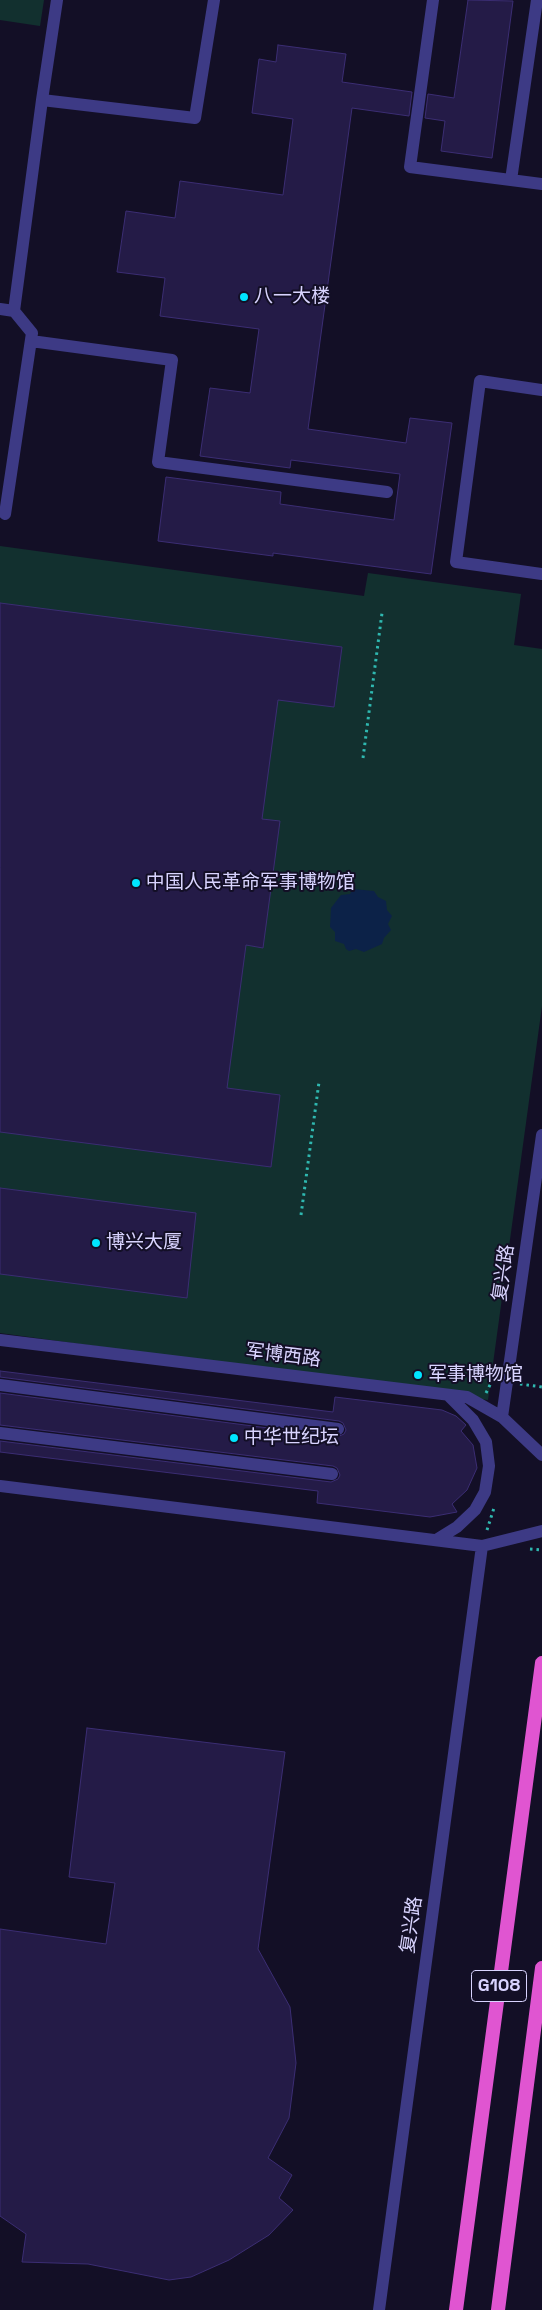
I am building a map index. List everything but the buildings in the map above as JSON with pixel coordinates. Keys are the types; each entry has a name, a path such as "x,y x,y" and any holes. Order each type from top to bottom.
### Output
{"highway":[{"name":"G108","path":"456,2310 542,1663"},
{"name":"G108","path":"498,2310 542,1968"}],"street":[{"path":"14,311 57,0"},
{"path":"42,100 195,118 214,0"},
{"path":"433,0 410,167 542,184"},
{"path":"511,180 537,0"},
{"path":"0,310 14,311 32,333 6,514"},
{"path":"31,341 172,360 158,462 387,492"},
{"path":"542,390 480,381 456,562 542,574"},
{"name":"复兴路","path":"502,1417 542,1135"},
{"name":"军博西路","path":"0,1340 467,1397 502,1417 542,1455"},
{"path":"0,1385 338,1429"},
{"path":"436,1540 457,1527 475,1510 485,1492 489,1466 486,1442 473,1420 448,1395"},
{"path":"0,1433 332,1474"},
{"path":"0,1486 482,1546 542,1531"},
{"name":"复兴路","path":"379,2310 482,1546"}],"path":[{"path":"363,758 382,613"},
{"path":"301,1215 319,1082"}],"green space":[{"path":"0,0 44,0 40,26 0,20"},
{"name":"中国人民革命军事博物馆","path":"0,546 364,596 368,573 521,594 514,645 542,649 542,1006 488,1400 0,1333"}],"water":[{"path":"353,889 374,891 378,897 386,901 387,910 392,916 388,924 391,930 384,938 382,944 364,952 356,949 349,951 344,944 335,941 335,932 330,927 331,908 341,895 350,894"}],"place":[{"name":"八一大楼","path":"244,297"},
{"name":"中国人民革命军事博物馆","path":"136,883"},
{"name":"博兴大厦","path":"96,1243"},
{"name":"军事博物馆","path":"418,1375"},
{"name":"中华世纪坛","path":"234,1438"}]}
